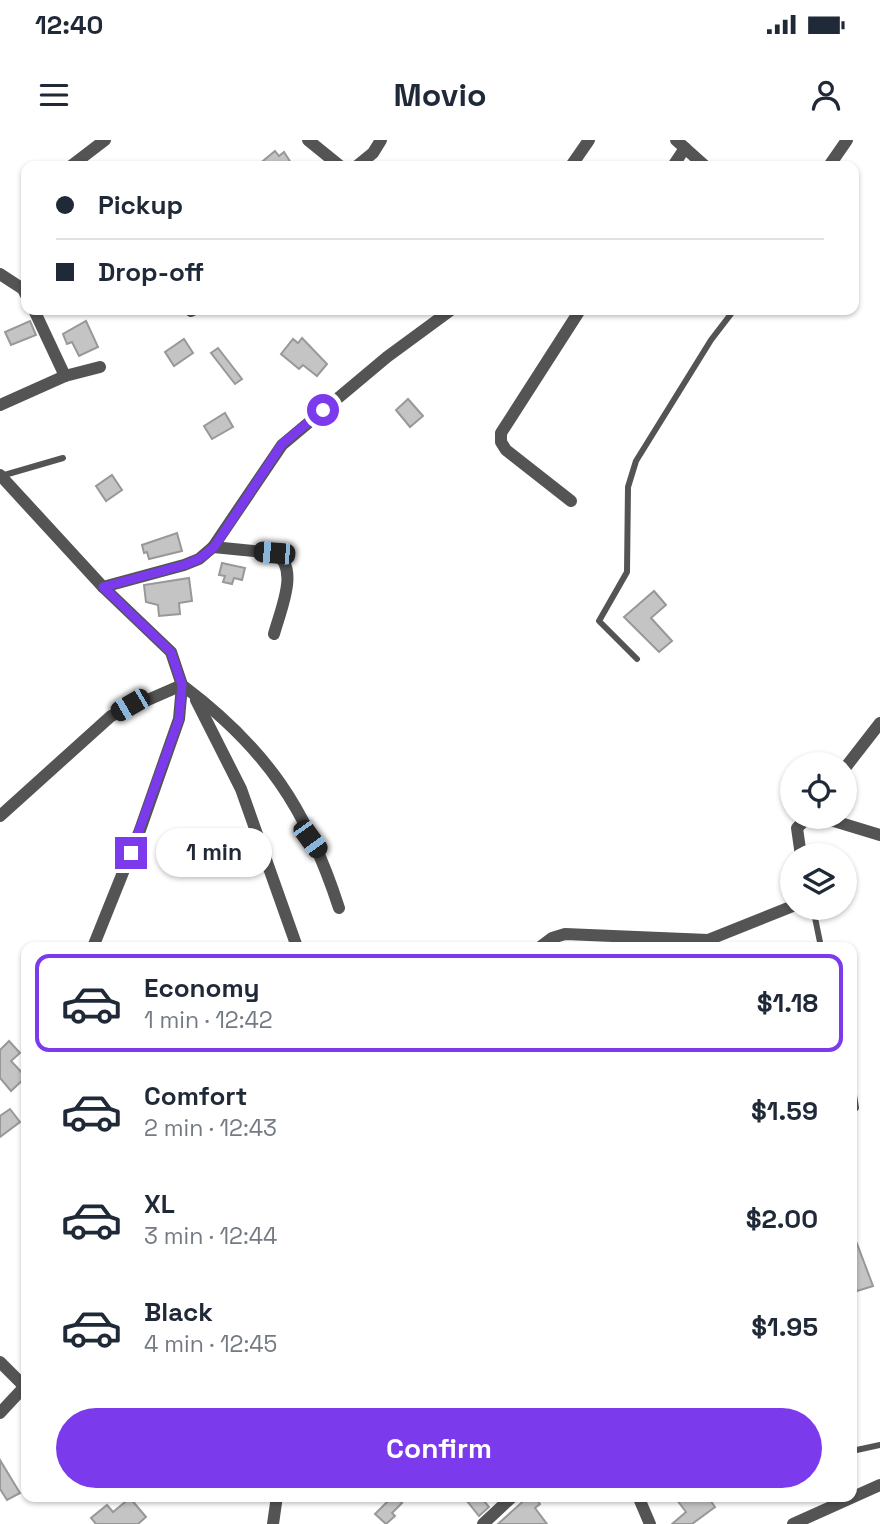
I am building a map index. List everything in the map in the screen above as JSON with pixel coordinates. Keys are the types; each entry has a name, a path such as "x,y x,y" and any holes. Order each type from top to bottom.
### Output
{"street":[{"path":"78,161 105,140"},
{"path":"308,140 334,161"},
{"path":"365,161 381,140"},
{"path":"574,161 589,140"},
{"path":"832,161 846,140"},
{"path":"675,161 681,144 700,161"},
{"path":"0,274 21,288"},
{"path":"36,315 65,376"},
{"path":"103,587 199,559 214,547 282,444 387,357 445,315"},
{"path":"571,501 506,450 500,442 501,433 577,315"},
{"path":"0,405 65,376 100,367"},
{"path":"0,475 103,587 171,652 187,689 241,789 295,942"},
{"path":"214,547 282,556 288,565 288,579 274,634"},
{"path":"0,816 111,716 187,689"},
{"path":"187,689 243,736 275,773 322,854 339,908"},
{"path":"95,942 141,830 187,689"},
{"path":"857,753 880,723"},
{"path":"857,828 880,835"},
{"path":"547,942 565,934 708,940 780,911"},
{"path":"0,1362 21,1382"},
{"path":"0,1413 21,1390"},
{"path":"857,1495 880,1485"},
{"path":"273,1524 276,1502"},
{"path":"483,1524 506,1502"},
{"path":"641,1502 650,1524"},
{"path":"793,1524 842,1502"}],"lane":[{"path":"637,659 599,621 626,572 628,487 636,461 670,403 731,315"},
{"path":"0,475 63,458"},
{"path":"815,920 820,942"},
{"path":"857,1450 880,1445"}],"building":[{"path":"275,151 279,156 284,152 290,161 263,161"},
{"path":"30,321 36,335 11,345 5,332"},
{"path":"86,321 98,347 79,356 72,342 67,344 63,334"},
{"path":"302,338 327,364 317,376 303,365 299,369 281,354 293,339 298,343"},
{"path":"184,339 193,353 174,366 165,352"},
{"path":"218,348 242,379 235,384 211,353"},
{"path":"408,399 423,416 410,427 396,410"},
{"path":"225,413 233,427 212,439 204,426"},
{"path":"112,475 122,490 106,501 96,486"},
{"path":"177,533 182,551 149,559 147,552 144,553 142,545"},
{"path":"222,563 245,568 242,580 234,578 232,584 223,582 225,576 219,575"},
{"path":"189,578 192,601 179,603 180,614 159,616 158,605 146,602 144,585"},
{"path":"654,591 666,605 651,618 672,641 659,652 624,617"},
{"path":"9,1041 20,1053 11,1061 21,1072 21,1082 11,1091 0,1078 0,1050"},
{"path":"10,1109 20,1122 0,1137 0,1116"},
{"path":"857,1244 873,1286 857,1291"},
{"path":"0,1460 20,1493 7,1500 0,1489"},
{"path":"125,1502 133,1502 146,1517 138,1524 96,1524 91,1518 107,1505 113,1512"},
{"path":"387,1502 402,1503 392,1513 395,1516 386,1524 375,1514"},
{"path":"468,1502 485,1502 489,1507 479,1516"},
{"path":"522,1502 538,1502 540,1504 535,1508 547,1524 498,1524"},
{"path":"678,1502 711,1502 715,1507 692,1524 672,1524 686,1512"}],"route":[{"path":"131,853 179,719 183,704 182,685 171,652 103,587 184,565 199,559 214,547 282,444 323,410"}]}
